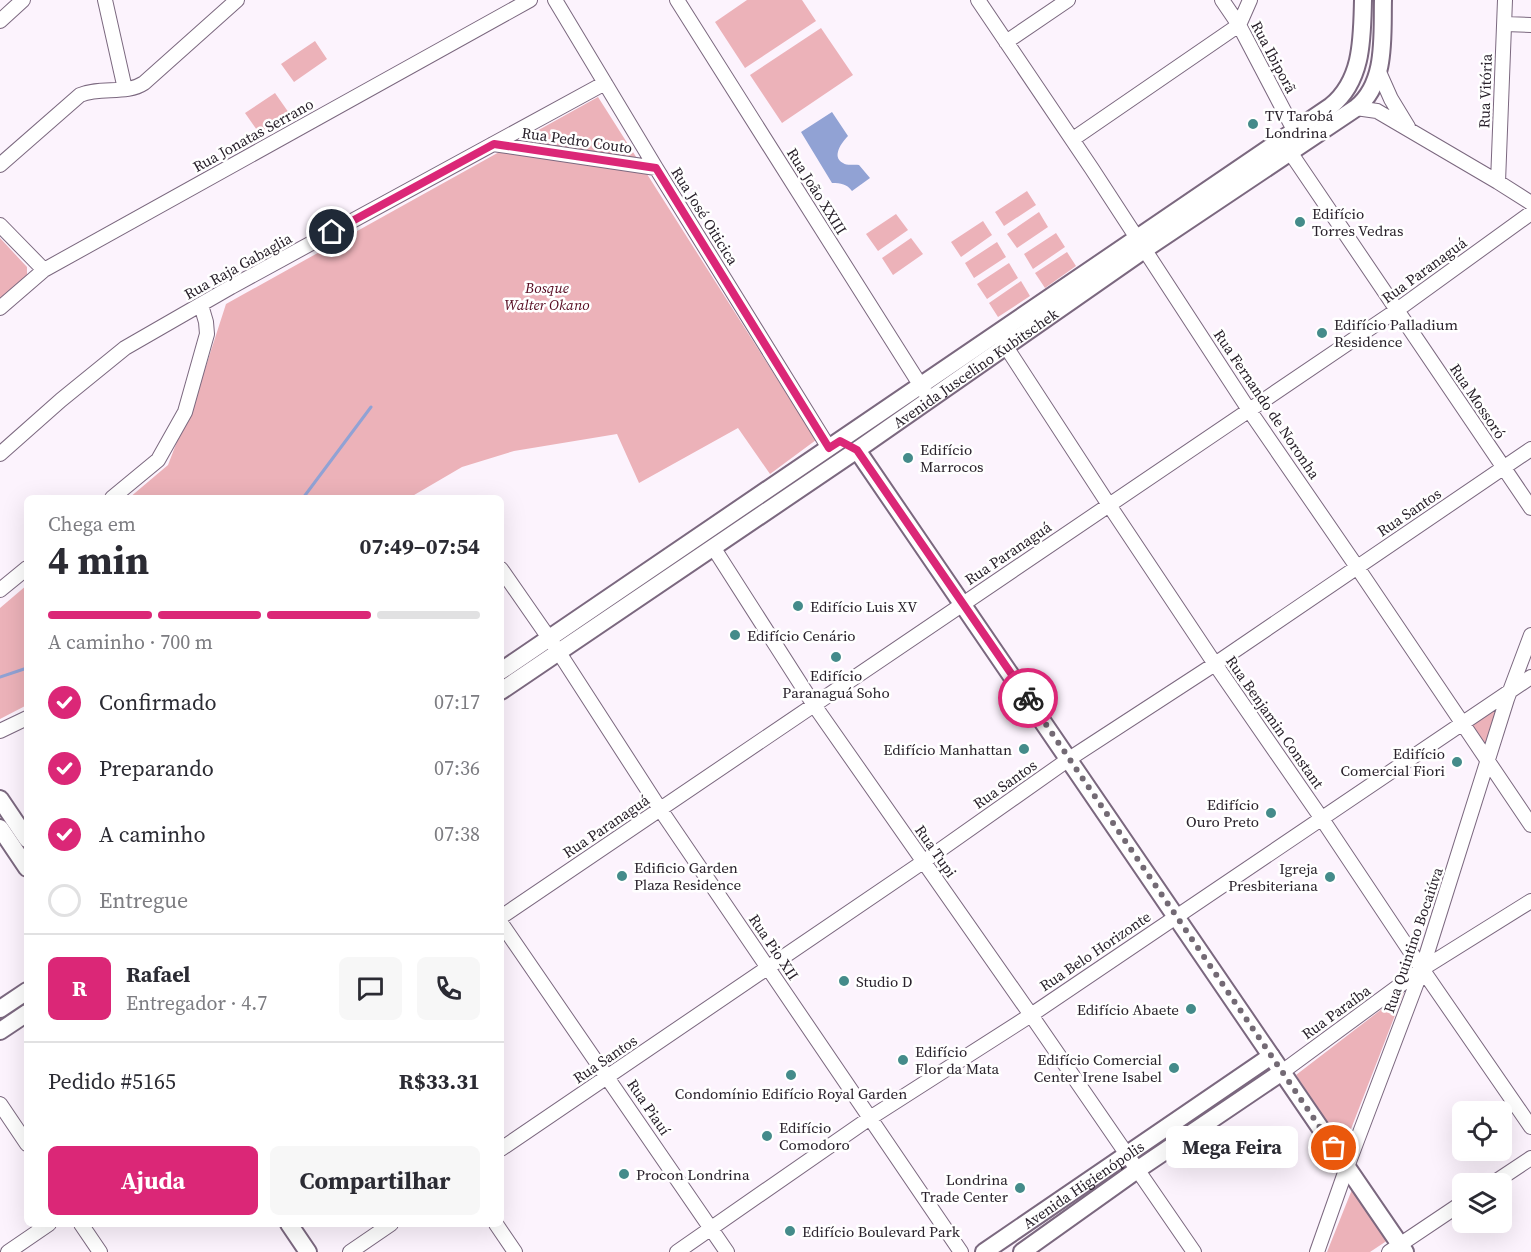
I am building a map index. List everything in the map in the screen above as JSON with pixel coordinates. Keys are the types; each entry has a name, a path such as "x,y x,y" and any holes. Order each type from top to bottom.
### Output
{"main road":[{"name":"Avenida Juscelino Kubitschek","path":"504,688 553,645 835,445 925,393 1140,244 1294,130 1331,106 1347,90 1357,65 1361,46 1363,0"},
{"name":"Avenida Juscelino Kubitschek","path":"1140,244 1290,152 1356,108 1369,94 1379,72 1383,0"},
{"path":"1294,130 1312,137"},
{"name":"Avenida Juscelino Kubitschek","path":"504,670 553,645 713,547 857,450 925,393"},
{"path":"857,450 1347,1167 1398,1250"},
{"path":"0,799 24,835"},
{"path":"0,828 24,864"},
{"path":"0,1009 24,993"},
{"path":"0,1031 24,1015"},
{"name":"Avenida Higienópolis","path":"984,1252 1271,1056"},
{"name":"Avenida Higienópolis","path":"1022,1252 1137,1170 1282,1072"},
{"path":"1233,1082 1243,1098"},
{"path":"291,1227 308,1252"}],"street":[{"path":"0,21 23,0"},
{"path":"0,165 80,95 98,90 125,89 144,83 237,0"},
{"name":"Rua Jonatas Serrano","path":"0,308 44,270 530,0"},
{"name":"Rua José Oiticica","path":"555,0 656,168 835,445"},
{"name":"Rua João XXIII","path":"677,0 925,393"},
{"name":"Rua Fernando de Noronha","path":"978,0 1073,139 1249,410 1358,567 1531,825"},
{"path":"1006,42 1068,0"},
{"name":"Rua Ibiporã","path":"1222,0 1239,25 1294,130"},
{"path":"1073,139 1239,25 1250,0"},
{"name":"Rua Vitória","path":"1498,182 1505,0"},
{"path":"106,3 125,89"},
{"path":"1505,24 1531,25"},
{"path":"1379,72 1397,111 1409,129"},
{"name":"Rua Raja Gabaglia","path":"0,454 125,348 231,287 606,83"},
{"path":"1356,108 1377,111 1531,204"},
{"path":"1290,152 1294,130"},
{"name":"Rua Pedro Couto","path":"494,144 656,168"},
{"name":"Rua Mossoró","path":"1290,152 1531,508"},
{"name":"Rua Paranaguá","path":"504,915 1397,310 1531,213"},
{"path":"0,225 44,270"},
{"path":"116,495 158,460 185,412 207,334 201,305"},
{"name":"Rua Benjamin Constant","path":"1001,340 1215,664 1531,1127"},
{"path":"835,445 857,450"},
{"name":"Rua Santos","path":"504,1147 923,862 1069,759 1215,664 1531,449"},
{"name":"Rua Tupi","path":"713,547 814,705 1194,1252"},
{"path":"0,590 24,570"},
{"name":"Rua Pio XII","path":"504,573 660,809 961,1252"},
{"name":"Rua Quintino Bocaiúva","path":"1317,1252 1422,969 1510,691 1528,657 1531,635"},
{"name":"Rua Belo Horizonte","path":"677,1252 870,1118 1031,1015 1531,677"},
{"path":"0,731 24,719"},
{"name":"Rua Paraíba","path":"1282,1072 1422,969 1531,901"},
{"name":"Rua Piauí","path":"504,926 727,1252"},
{"path":"0,1104 24,1140"},
{"path":"1508,1173 1531,1158"},
{"path":"1398,1250 1452,1210"},
{"path":"8,1252 45,1227"},
{"path":"83,1227 100,1252"},
{"path":"350,1252 387,1227"},
{"path":"498,1227 514,1252"}],"green space":[{"path":"747,0 802,0 816,21 745,68 715,22"},
{"path":"821,28 853,75 782,123 750,75"},
{"path":"315,41 327,59 294,82 281,64"},
{"path":"275,93 289,113 259,133 245,113"},
{"name":"Bosque Walter Okano","path":"598,97 816,440 770,474 738,428 639,483 617,434 514,451 462,467 414,495 133,495 168,465 206,366 226,304"},
{"path":"1027,191 1036,205 1004,226 995,212"},
{"path":"1039,212 1048,227 1017,248 1007,234"},
{"path":"896,214 908,230 878,251 866,234"},
{"path":"983,221 992,235 961,257 951,242"},
{"path":"1056,233 1065,247 1033,269 1024,254"},
{"path":"0,238 27,267 27,276 0,305"},
{"path":"911,238 923,254 893,275 882,258"},
{"path":"997,242 1006,257 974,278 965,263"},
{"path":"1067,252 1076,266 1045,288 1035,273"},
{"path":"1009,263 1018,278 987,299 977,284"},
{"path":"1021,281 1030,296 998,317 989,303"},
{"path":"24,588 24,707 0,719 0,608"},
{"path":"1505,700 1484,753 1468,725"},
{"path":"1404,992 1344,1147 1296,1075"},
{"path":"1353,1187 1388,1240 1370,1252 1327,1252"}],"water":[{"path":"832,112 848,136 839,150 838,157 843,163 859,165 870,178 852,191 844,184 832,183 801,132"}],"waterway":[{"path":"305,495 371,407"},
{"path":"0,677 24,669"}],"way so far":[{"path":"1028,698 1334,1148"}],"place":[{"name":"TV Tarobá Londrina","path":"1253,124"},
{"name":"Edifício Torres Vedras","path":"1300,222"},
{"name":"Edifício Palladium Residence","path":"1322,333"},
{"name":"Edifício Marrocos","path":"908,458"},
{"name":"Edifício Luis XV","path":"798,606"},
{"name":"Edifício Cenário","path":"735,635"},
{"name":"Edifício Paranaguá Soho","path":"836,657"},
{"name":"Edifício Manhattan","path":"1024,749"},
{"name":"Edifício Comercial Fiori","path":"1457,762"},
{"name":"Edifício Ouro Preto","path":"1271,813"},
{"name":"Edificio Garden Plaza Residence","path":"622,876"},
{"name":"Igreja Presbiteriana","path":"1330,877"},
{"name":"Studio D","path":"844,981"},
{"name":"Edifício Abaete","path":"1191,1009"},
{"name":"Edifício Flor da Mata","path":"903,1060"},
{"name":"Edifício Comercial Center Irene Isabel","path":"1174,1068"},
{"name":"Condomínio Edifício Royal Garden","path":"791,1075"},
{"name":"Edifício Comodoro","path":"767,1136"},
{"name":"Mega Feira","path":"1334,1148"},
{"name":"Procon Londrina","path":"624,1174"},
{"name":"Londrina Trade Center","path":"1020,1188"},
{"name":"Edifício Boulevard Park","path":"790,1231"}],"route":[{"path":"332,232 494,144 656,168 829,448 840,441 857,450 1028,698"}]}
